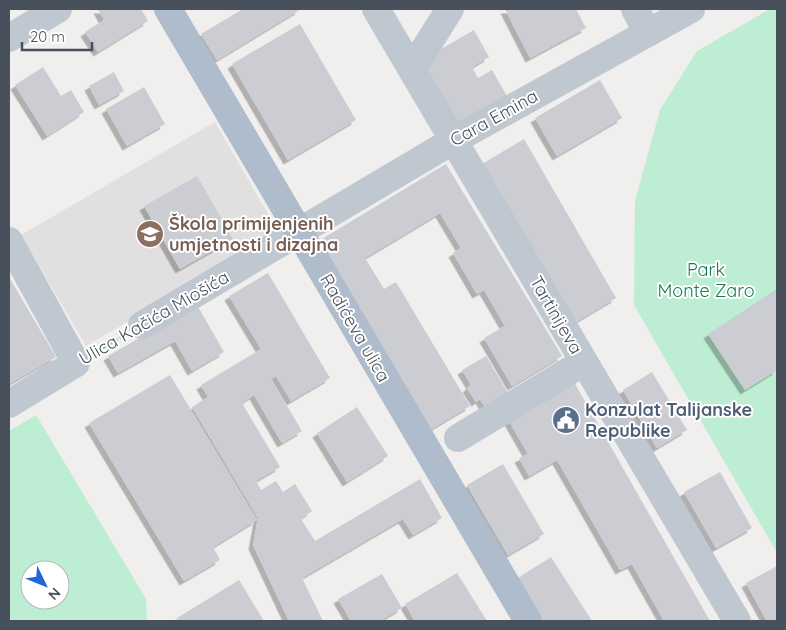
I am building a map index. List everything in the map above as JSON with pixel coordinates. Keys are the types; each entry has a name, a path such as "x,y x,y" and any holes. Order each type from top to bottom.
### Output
{"main road":[{"name":"Radićeva ulica","path":"168,9 528,621"}],"street":[{"path":"9,38 58,9"},
{"name":"Tartinijeva","path":"376,9 737,621"},
{"path":"412,70 450,9"},
{"path":"636,9 648,33"},
{"name":"Cara Emina","path":"299,232 454,140 691,9"},
{"name":"Ulica Kačića Miošića","path":"142,325 299,232"},
{"path":"9,241 76,363"},
{"path":"458,438 584,362"},
{"name":"Ulica Kačića Miošića","path":"9,404 76,363"}],"path":[{"name":"Ulica Kačića Miošića","path":"76,363 142,325"}],"shaded area":[{"name":"Škola primijenjenih umjetnosti i dizajna","path":"215,122 279,233 86,346 21,235"}],"green space":[{"name":"Park Monte Zaro","path":"770,9 777,9 776,551 634,305 635,201 660,110 697,51"},
{"path":"36,415 146,599 147,621 9,621 9,431"}],"building":[{"path":"98,9 141,9 148,21 98,52 85,32 104,20"},
{"path":"243,9 301,9 217,60 201,34"},
{"path":"505,9 576,9 586,28 530,58"},
{"path":"300,24 356,120 288,160 232,64"},
{"path":"474,30 489,57 472,67 478,78 492,70 507,96 459,124 422,60"},
{"path":"43,67 61,96 71,90 84,112 47,136 15,85"},
{"path":"114,72 124,91 99,105 89,86"},
{"path":"600,80 622,118 557,156 535,118"},
{"path":"144,87 165,124 127,146 106,109"},
{"path":"524,139 616,298 574,323 482,164"},
{"path":"446,164 562,356 512,386 484,338 505,326 484,290 477,294 453,253 461,248 440,213 365,258 384,289 396,282 470,406 430,430 317,242"},
{"path":"197,176 233,239 180,269 144,206"},
{"path":"268,273 330,378 291,401 276,376 271,379 302,431 282,443 254,395 242,403 280,467 256,481 261,490 276,481 283,492 295,484 312,511 301,519 315,541 420,479 442,518 413,535 403,519 302,578 323,621 289,621 253,545 258,518 192,407 208,397 201,385 261,349 229,296"},
{"path":"9,277 56,357 9,384"},
{"path":"777,289 777,370 745,390 708,334"},
{"path":"197,305 224,352 192,371 175,341 118,373 108,356"},
{"path":"486,356 508,393 485,407 480,399 476,402 467,388 471,385 462,370"},
{"path":"652,372 687,430 657,448 623,390"},
{"path":"170,375 257,520 213,547 220,560 184,581 89,423"},
{"path":"574,382 710,621 664,621 632,564 620,570 557,460 529,476 519,458 528,454 508,419"},
{"path":"357,407 388,456 347,482 317,433"},
{"path":"503,464 544,534 508,555 467,485"},
{"path":"720,472 752,528 716,548 684,492"},
{"path":"551,557 592,621 542,621 516,579"},
{"path":"777,566 777,621 767,621 746,583"},
{"path":"457,573 487,621 415,621 405,604"},
{"path":"382,574 402,608 380,621 351,621 338,599"},
{"path":"239,580 264,621 179,621 177,618"}],"place":[{"name":"Škola primijenjenih umjetnosti i dizajna","path":"150,234"},
{"name":"Konzulat Talijanske Republike","path":"566,420"}]}
